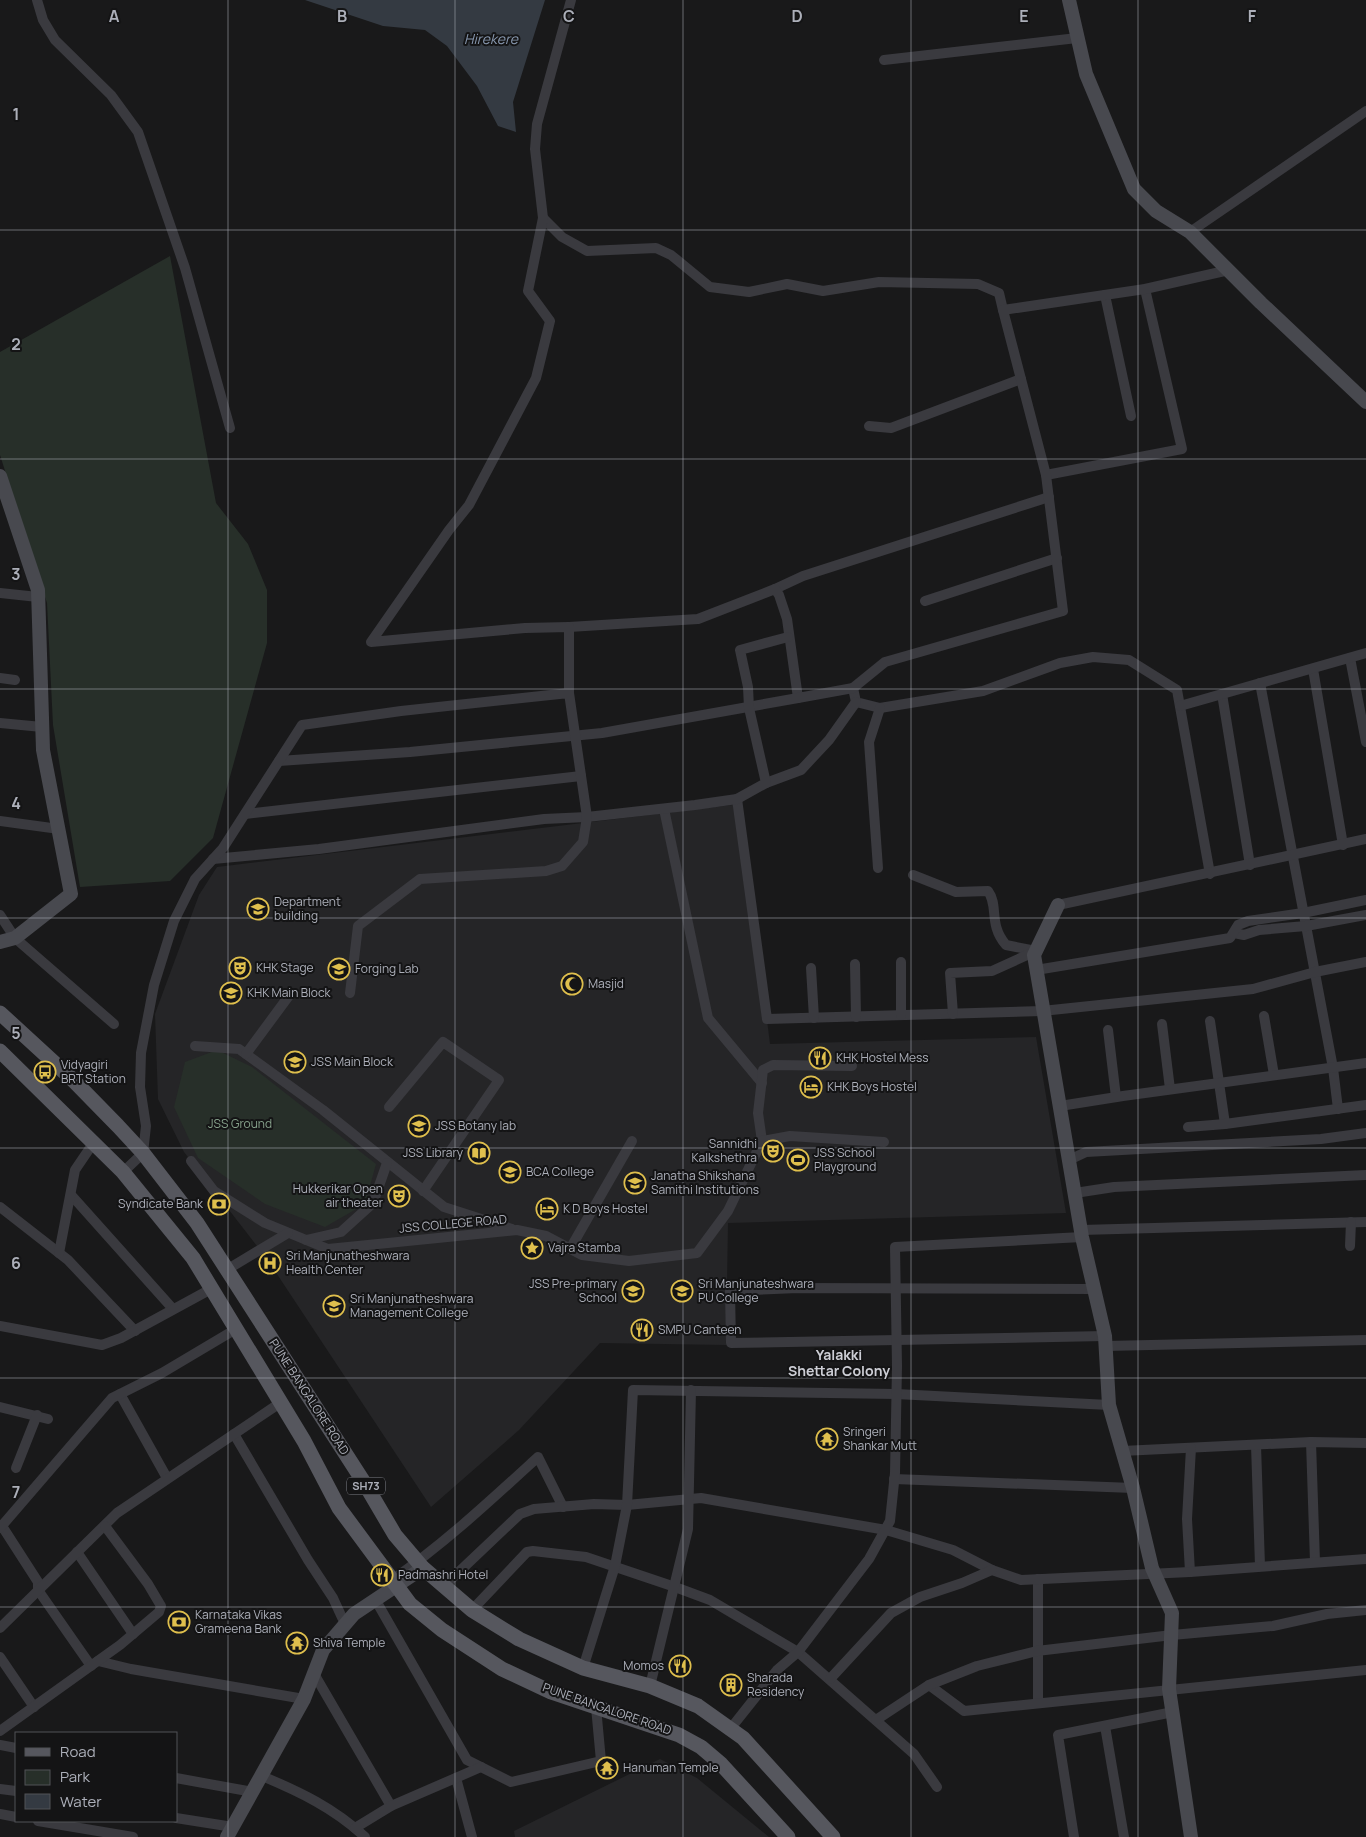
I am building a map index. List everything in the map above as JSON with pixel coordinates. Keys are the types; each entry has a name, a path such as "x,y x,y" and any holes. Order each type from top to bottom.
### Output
{"main road":[{"name":"PUNE BANGALORE ROAD","path":"0,1013 73,1080 143,1153 197,1223 365,1484 395,1535 420,1565 472,1610 519,1639 583,1668 650,1686 698,1706 731,1728 833,1837"},
{"name":"PUNE BANGALORE ROAD","path":"0,1051 123,1172 193,1258 304,1441 339,1508 410,1604 479,1656 551,1692 680,1734 701,1747 721,1764 788,1837"}],"street":[{"path":"37,0 43,20 55,40 111,95 138,132 185,268 230,428"},
{"path":"571,0 537,124 536,148 543,218 528,291 550,321 536,378 469,505 449,530 372,642 525,628 698,618 775,589 803,576 1049,497"},
{"path":"1069,0 1086,74 1134,189 1156,211 1190,232 1366,402"},
{"path":"884,60 1077,38"},
{"path":"1190,232 1366,111"},
{"path":"279,761 410,752 576,736 748,708 853,688 885,662 1063,611 1046,475 999,293 978,284 879,282 823,291 787,284 749,292 710,287 672,255 656,248 588,251 562,237 543,218"},
{"path":"1003,310 1145,289 1229,270"},
{"path":"1046,475 1182,449 1145,289"},
{"path":"1105,295 1131,416"},
{"path":"869,426 891,428 1021,379"},
{"path":"0,476 35,581 38,597 43,750 71,894 15,938 0,942"},
{"path":"925,601 1057,558"},
{"path":"775,589 780,595 787,619 788,638 794,662 798,698"},
{"path":"0,593 38,597"},
{"path":"350,993 358,926 393,897 420,879 546,871 562,866 583,842 587,817 569,693 569,626"},
{"path":"766,784 748,708 748,687 740,650 788,638"},
{"path":"1180,706 1366,653"},
{"path":"856,702 880,708 983,691 1060,663 1093,657 1129,660 1177,690 1210,874"},
{"path":"1350,658 1366,742"},
{"path":"1313,669 1343,845"},
{"path":"0,678 15,680"},
{"path":"1260,683 1333,1068 1338,1110"},
{"path":"213,859 320,849 544,819 587,817 737,799 766,784 801,770 829,740 856,702 853,688"},
{"path":"123,1172 143,1153 146,1126 140,1087 141,1053 154,985 174,921 195,879 213,859 245,814 302,725 401,711 569,693"},
{"path":"1222,694 1250,865"},
{"path":"878,868 869,742 880,708"},
{"path":"0,723 42,727"},
{"path":"245,814 581,776"},
{"path":"737,799 767,1019 1042,1011 1253,989 1314,972 1366,962"},
{"path":"664,809 708,1018 762,1083"},
{"path":"0,821 59,829"},
{"path":"1191,1837 1169,1689 1172,1613 1154,1574 1133,1488 1109,1405 1106,1341 1082,1234 1042,1011 1034,955 1058,906 1366,839"},
{"path":"913,875 956,892 988,891 993,898 993,918 998,936 1006,946 1036,951"},
{"path":"1036,970 1230,938 1238,925 1248,921 1304,913 1366,900"},
{"path":"0,915 15,938 114,1024"},
{"path":"1234,933 1244,935 1259,930 1306,926 1366,915"},
{"path":"952,1014 950,973 992,971 1036,951"},
{"path":"900,962 901,1015"},
{"path":"854,964 856,1016"},
{"path":"811,968 814,1018"},
{"path":"246,1054 291,993"},
{"path":"1264,1016 1274,1076"},
{"path":"1210,1021 1225,1124"},
{"path":"1162,1024 1170,1089"},
{"path":"1108,1030 1116,1097"},
{"path":"389,1107 443,1042 499,1080 423,1191"},
{"path":"195,1046 240,1049 323,1110 444,1207 517,1230"},
{"path":"1060,1106 1170,1089 1366,1063"},
{"path":"852,1066 773,1065 763,1070 758,1113 762,1140 790,1136 884,1142"},
{"path":"1188,1127 1225,1124 1366,1105"},
{"path":"1069,1160 1086,1152 1321,1139 1366,1133"},
{"name":"JSS COLLEGE ROAD","path":"191,1162 214,1191 265,1223 328,1249 517,1230 546,1236 582,1255 629,1261 697,1253 728,1211 762,1140"},
{"path":"570,1249 632,1141"},
{"path":"59,1253 76,1170 94,1142"},
{"path":"306,1240 341,1232 372,1203 387,1163"},
{"path":"1075,1193 1114,1187 1366,1175"},
{"path":"72,1196 173,1310"},
{"path":"0,1207 59,1253 135,1331"},
{"path":"1350,1246 1351,1222"},
{"path":"731,1728 777,1670 798,1652 869,1559 890,1521 894,1479 896,1394 895,1247 1082,1234 1366,1222"},
{"path":"228,1269 288,1233"},
{"path":"1095,1289 894,1288 730,1291 731,1343 897,1339 1106,1341 1366,1340"},
{"path":"0,1326 102,1345 135,1331 211,1289"},
{"path":"236,1330 162,1373 112,1398 1,1527 38,1582 38,1590 94,1663 304,1699"},
{"path":"583,1668 615,1566 627,1505 633,1390 896,1394 1109,1405"},
{"path":"650,1686 688,1529 687,1499 691,1390"},
{"path":"120,1394 167,1478"},
{"path":"0,1628 117,1513 280,1403"},
{"path":"0,1407 48,1419"},
{"path":"16,1468 37,1415"},
{"path":"234,1434 303,1552 334,1598 345,1624"},
{"path":"1122,1451 1311,1442 1366,1443"},
{"path":"1311,1442 1315,1562"},
{"path":"1256,1445 1260,1566"},
{"path":"1190,1572 1187,1519 1191,1448"},
{"path":"178,1819 230,1832 304,1699 323,1650 354,1614 420,1565 538,1457 563,1506"},
{"path":"894,1479 1133,1488"},
{"path":"444,1586 520,1514 534,1509 563,1506 627,1505 701,1498 886,1530 952,1550 992,1570 1021,1580 1190,1572 1366,1558"},
{"path":"0,1732 133,1634 159,1612 162,1606 105,1526"},
{"path":"472,1610 527,1552 533,1550 564,1553 615,1566 710,1600 798,1652 914,1754 937,1787"},
{"path":"77,1552 133,1634"},
{"path":"830,1679 891,1613 920,1598 992,1570"},
{"path":"1038,1579 1038,1702"},
{"path":"376,1599 466,1760 511,1782 601,1761 596,1707"},
{"path":"876,1720 929,1685 977,1666 1037,1651 1172,1635 1272,1626 1327,1614 1366,1610"},
{"path":"0,1657 34,1707"},
{"path":"929,1685 964,1711 1366,1670"},
{"path":"313,1672 391,1806"},
{"path":"1074,1837 1058,1735 1173,1712"},
{"path":"1105,1726 1124,1837"},
{"path":"0,1745 15,1748"},
{"path":"355,1828 391,1806 481,1767"},
{"path":"262,1776 305,1794 344,1817 365,1837"},
{"path":"178,1778 253,1792"},
{"path":"456,1778 472,1837"},
{"path":"0,1789 15,1791"},
{"path":"0,1814 15,1817"},
{"path":"44,1822 133,1837"}],"shaded area":[{"name":"Janatha Shikshana Samithi Institutions","path":"740,804 770,1044 1036,1037 1066,1213 728,1223 726,1345 600,1343 519,1430 431,1507 267,1259 184,1152 158,1099 155,1014 199,895 217,867"},
{"path":"660,1759 697,1778 769,1837 515,1837 514,1831"}],"green space":[{"path":"170,256 216,503 248,544 267,590 267,643 213,838 170,881 80,887 53,725 47,603 0,455 0,352"},
{"name":"JSS Ground","path":"217,1050 252,1067 376,1164 365,1204 325,1227 265,1204 198,1158 174,1107 185,1062"}],"water":[{"name":"Hirekere","path":"305,0 545,0 513,102 516,132 498,126 477,86 447,46 425,30 383,26"}],"place":[{"name":"Department building","path":"258,909"},
{"name":"KHK Stage","path":"240,968"},
{"name":"Forging Lab","path":"339,969"},
{"name":"Masjid","path":"572,984"},
{"name":"KHK Main Block","path":"231,993"},
{"name":"KHK Hostel Mess","path":"820,1058"},
{"name":"JSS Main Block","path":"295,1062"},
{"name":"Vidyagiri BRT Station","path":"45,1072"},
{"name":"KHK Boys Hostel","path":"811,1087"},
{"name":"JSS Botany lab","path":"419,1126"},
{"name":"Sannidhi Kalkshethra","path":"773,1151"},
{"name":"JSS Library","path":"479,1153"},
{"name":"JSS School Playground","path":"798,1160"},
{"name":"BCA College","path":"510,1172"},
{"name":"Janatha Shikshana Samithi Institutions","path":"635,1183"},
{"name":"Hukkerikar Open air theater","path":"399,1196"},
{"name":"Syndicate Bank","path":"219,1204"},
{"name":"K D Boys Hostel","path":"547,1209"},
{"name":"Vajra Stamba","path":"532,1248"},
{"name":"Sri Manjunatheshwara Health Center","path":"270,1263"},
{"name":"JSS Pre-primary School","path":"633,1291"},
{"name":"Sri Manjunateshwara PU College","path":"682,1291"},
{"name":"Sri Manjunatheshwara Management College","path":"334,1306"},
{"name":"SMPU Canteen","path":"642,1330"},
{"name":"Sringeri Shankar Mutt","path":"827,1439"},
{"name":"Padmashri Hotel","path":"382,1575"},
{"name":"Karnataka Vikas Grameena Bank","path":"179,1622"},
{"name":"Shiva Temple","path":"297,1643"},
{"name":"Momos","path":"680,1666"},
{"name":"Sharada Residency","path":"731,1685"},
{"name":"Hanuman Temple","path":"607,1768"}],"district":[{"name":"Yalakki Shettar Colony","path":"839,1364"}]}
